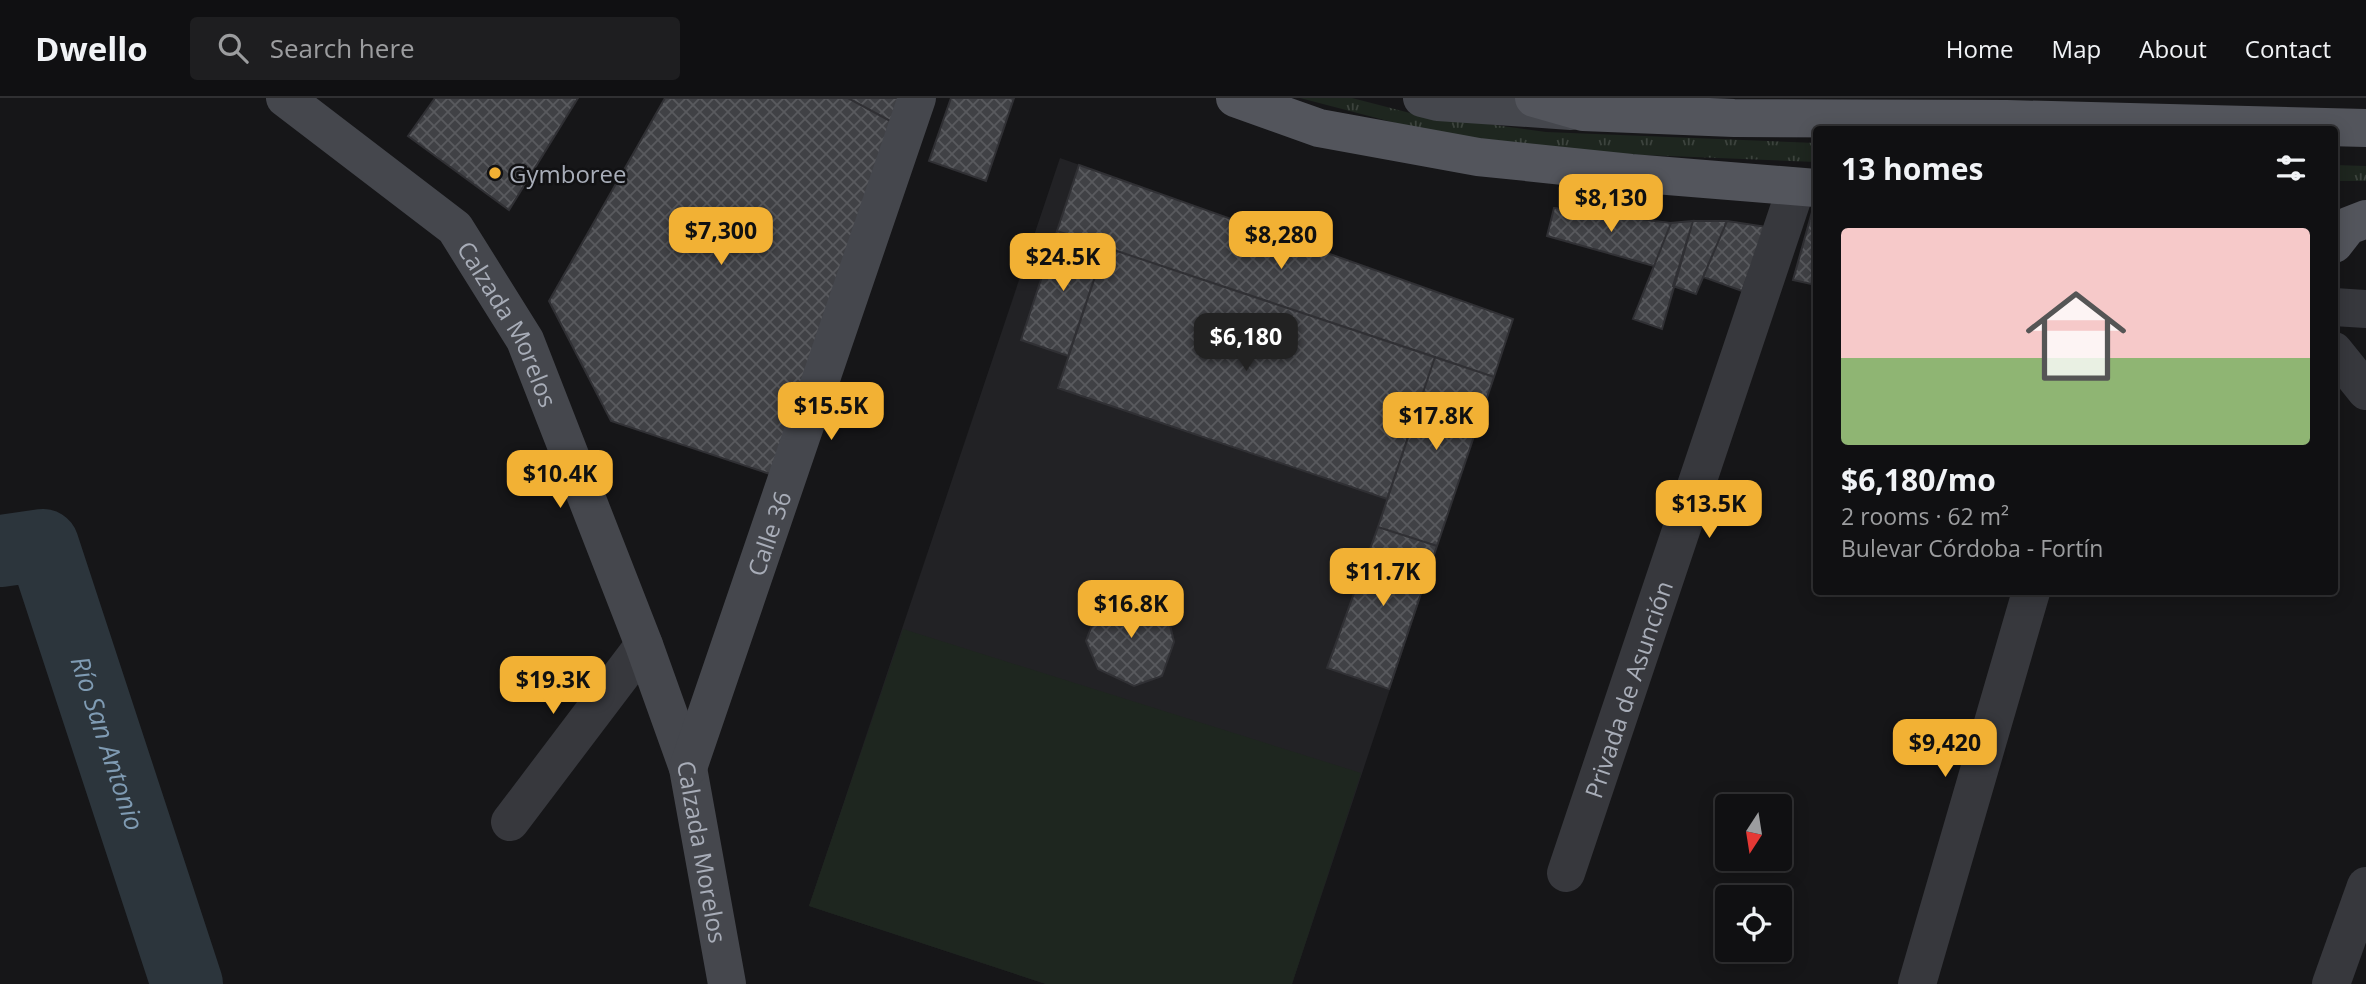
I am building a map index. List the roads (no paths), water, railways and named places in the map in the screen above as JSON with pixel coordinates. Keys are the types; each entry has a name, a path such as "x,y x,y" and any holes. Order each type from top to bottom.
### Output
{"main road":[{"name":"Calzada Morelos","path":"285,98 455,228 525,340 645,645 688,768 727,984"},
{"name":"Calle 36","path":"688,768 918,98"},
{"path":"1235,98 1319,128 1478,158 1806,188"},
{"path":"1422,98 1438,102 1583,112 1734,118 2007,109 2064,125 2106,126"},
{"path":"1534,98 1583,112"},
{"path":"2338,128 2366,128"},
{"path":"2338,201 2366,202"},
{"path":"2338,239 2348,226 2366,219"}],"street":[{"name":"Privada de Asunción","path":"1566,873 1806,188"},
{"path":"2338,307 2366,309"},
{"path":"2338,356 2366,391"},
{"path":"1917,984 2030,595"},
{"path":"510,822 645,645"},
{"path":"2331,984 2366,886"}],"waterway":[{"name":"Río San Antonio","path":"0,551 43,545 187,984"}],"place":[{"name":"Gymboree","path":"495,173"}]}
